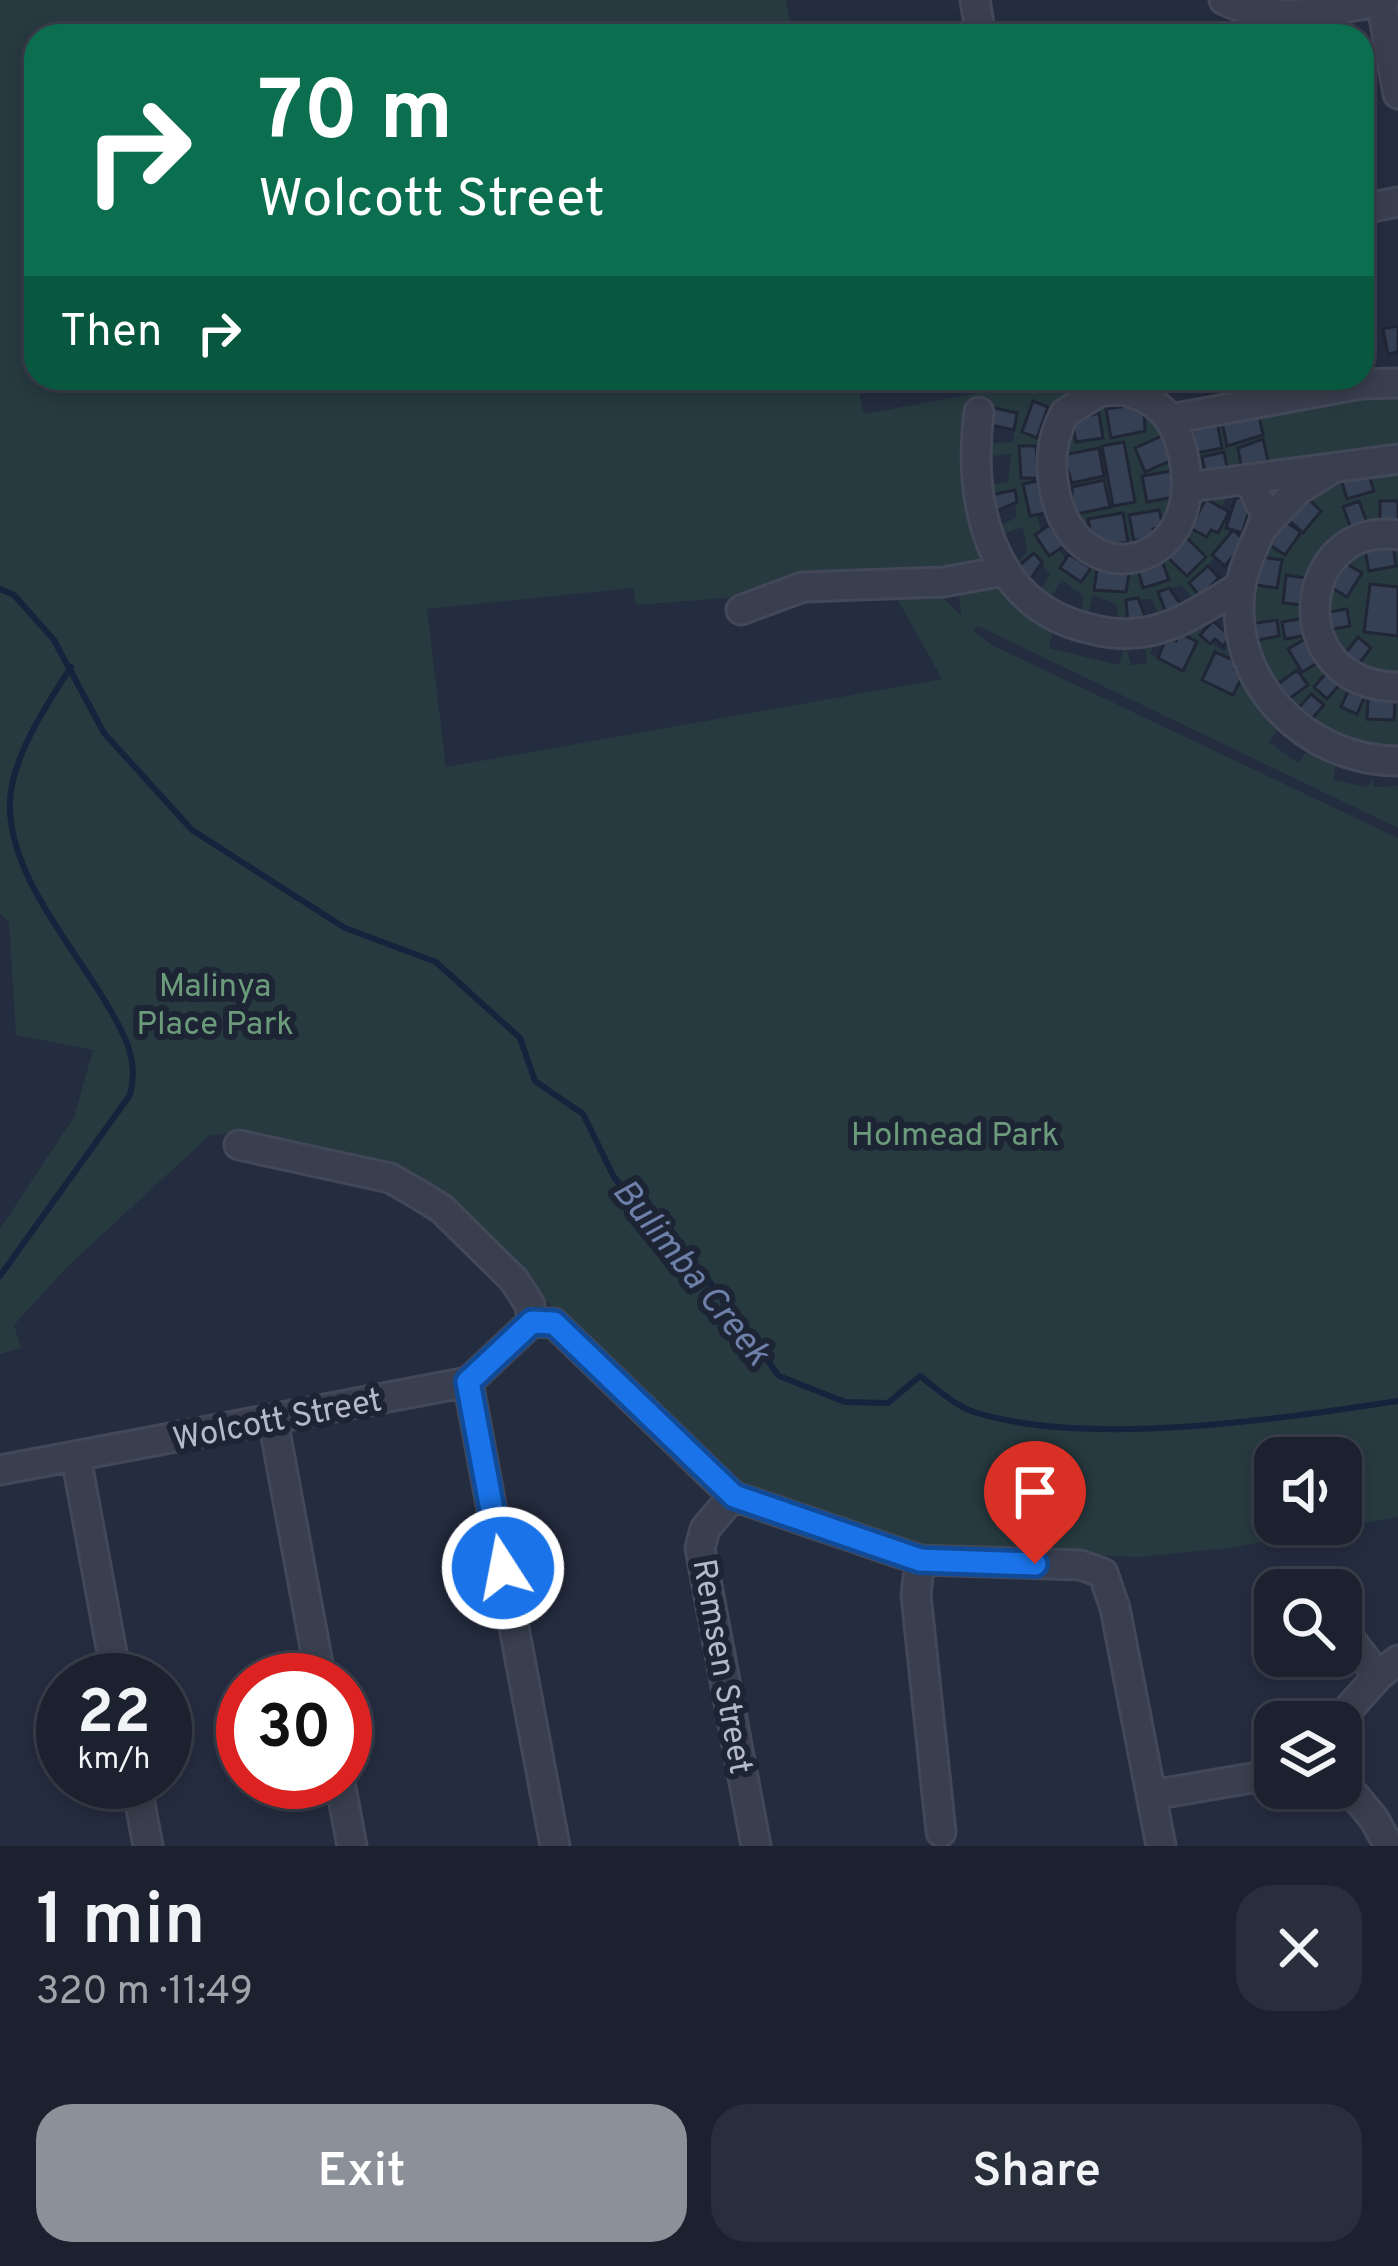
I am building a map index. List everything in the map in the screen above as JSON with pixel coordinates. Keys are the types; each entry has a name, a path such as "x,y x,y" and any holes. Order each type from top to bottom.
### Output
{"street":[{"path":"1224,0 1271,15 1306,15 1382,0 1398,94"},
{"path":"1122,390 1157,404 1171,419 1189,487 1181,524 1167,542 1133,558 1098,554 1083,545 1059,512 1051,454 1065,413 1080,400 1122,390"},
{"path":"1171,419 1328,390"},
{"path":"979,412 974,445 979,511 1004,571 1037,605 1063,622 1112,634 1171,626 1241,586"},
{"path":"1189,487 1398,459"},
{"path":"1263,527 1298,490 1337,465"},
{"path":"1249,480 1267,515 1241,586 1244,647 1272,702 1322,744 1348,755 1398,761"},
{"path":"1398,535 1364,538 1342,550 1326,568 1316,590 1313,615 1318,639 1332,661 1352,678 1377,687 1398,687"},
{"path":"741,610 803,587 943,582 1004,571"},
{"path":"238,1145 390,1178 418,1194 442,1209 514,1280 530,1305 532,1322"},
{"path":"555,1846 468,1382 532,1322 554,1323 734,1496 920,1560 1080,1565 1103,1574 1115,1608 1161,1846"},
{"name":"Wolcott Street","path":"0,1470 468,1382"},
{"path":"273,1420 316,1653"},
{"path":"76,1457 112,1653"},
{"name":"Remsen Street","path":"734,1496 705,1529 700,1548 756,1846"},
{"path":"920,1560 916,1595 941,1832"},
{"path":"1357,1701 1388,1668 1362,1645"},
{"path":"1152,1795 1254,1778"},
{"path":"1362,1808 1389,1846"},
{"path":"141,1809 148,1846"},
{"path":"345,1809 352,1846"}],"green space":[{"path":"0,0 786,0 791,24 24,24 24,390 859,390 864,414 995,390 1085,390 1073,395 1050,420 1045,416 1048,407 1033,402 1022,431 1036,437 1044,432 1043,459 1037,460 1036,446 1019,447 1021,478 1029,478 1030,483 1023,485 1029,515 1037,515 1041,531 1035,535 1049,556 1059,550 1066,559 1061,568 1081,581 1090,568 1072,556 1077,550 1097,562 1094,590 1125,592 1130,565 1137,568 1144,588 1168,580 1161,559 1154,565 1148,562 1164,553 1188,576 1206,557 1186,537 1179,538 1204,500 1190,527 1207,537 1211,530 1218,533 1225,520 1226,528 1233,530 1212,555 1215,558 1189,583 1200,595 1219,578 1216,587 1198,603 1181,585 1159,592 1167,616 1161,620 1152,599 1126,600 1128,624 1147,622 1120,628 1116,604 1093,595 1087,618 1097,621 1079,620 1084,597 1062,580 1049,600 1064,610 1038,596 1050,574 1034,553 1016,569 1028,583 1011,569 1027,552 1023,527 999,535 1005,552 994,528 1016,518 1015,491 991,495 994,512 985,487 1008,482 1011,454 983,457 983,444 1013,442 1017,414 989,410 975,401 968,418 965,461 972,508 992,568 888,581 888,591 933,587 961,616 959,594 965,584 993,586 1054,626 1049,648 1119,665 1125,643 1131,665 1147,663 1144,642 1156,640 1150,654 1183,670 1197,642 1180,631 1198,624 1204,631 1201,636 1223,651 1236,644 1240,659 1215,652 1202,680 1233,695 1244,673 1281,724 1269,742 1298,763 1307,751 1336,764 1333,780 1368,787 1373,777 1374,787 1398,786 1398,828 978,626 973,631 994,646 1398,838 1398,1517 1362,1524 1362,1437 1254,1437 1254,1544 1137,1557 915,1546 738,1488 445,1202 393,1172 237,1132 209,1136 67,1267 14,1325 21,1348 0,1354 0,1229 74,1117 93,1050 16,1035 9,922 0,914","holes":["633,588 636,605 764,595 765,608 896,597 942,679 446,767 427,609"]},
{"path":"1398,390 1398,449 1197,475 1188,432 1192,426"},
{"path":"1097,401 1143,405 1170,438 1178,508 1148,544 1107,548 1066,506 1062,433"},
{"path":"1398,467 1398,526 1312,579 1348,684 1398,695 1398,754 1313,731 1265,678 1248,610 1264,543 1323,483"},
{"path":"1228,493 1222,508 1206,499"},
{"path":"1398,541 1398,679 1381,679 1333,649 1325,588 1348,556"}],"building":[{"path":"1398,326 1398,352 1388,354 1383,329"},
{"path":"1033,401 1048,407 1037,438 1022,432"},
{"path":"1134,405 1137,411 1144,410 1145,431 1111,438 1106,409"},
{"path":"990,407 1017,413 1014,430 986,424"},
{"path":"1099,413 1103,438 1076,442 1072,420"},
{"path":"1259,416 1263,435 1227,446 1222,422"},
{"path":"1217,422 1222,448 1197,453 1192,428"},
{"path":"1162,436 1172,460 1145,472 1135,448"},
{"path":"1263,439 1268,461 1242,470 1238,448"},
{"path":"1124,442 1135,502 1113,506 1102,446"},
{"path":"1019,446 1036,446 1038,478 1021,478"},
{"path":"1099,448 1104,476 1072,483 1065,461 1068,454"},
{"path":"1224,452 1227,467 1205,472 1202,457"},
{"path":"1171,471 1174,497 1147,502 1142,476"},
{"path":"1368,472 1374,491 1347,499 1341,479"},
{"path":"1104,480 1110,507 1072,515 1072,487"},
{"path":"1038,481 1045,513 1030,516 1023,484"},
{"path":"1015,490 1017,502 994,512 991,495"},
{"path":"1236,497 1252,502 1242,533 1226,528"},
{"path":"1307,498 1321,511 1303,533 1288,519"},
{"path":"1206,499 1229,512 1218,533 1211,530 1207,537 1190,528"},
{"path":"1359,501 1368,525 1352,531 1343,507"},
{"path":"1380,501 1398,501 1398,522 1380,522"},
{"path":"1159,510 1163,527 1153,529 1155,537 1134,541 1129,515"},
{"path":"1123,513 1128,542 1104,546 1092,540 1088,519"},
{"path":"1283,520 1301,532 1285,555 1267,543"},
{"path":"1049,525 1064,546 1049,556 1035,535"},
{"path":"1233,530 1245,541 1225,566 1212,555"},
{"path":"1185,536 1206,557 1187,576 1166,556"},
{"path":"1393,545 1396,566 1369,571 1365,550"},
{"path":"1034,553 1042,562 1028,583 1015,569"},
{"path":"1069,554 1091,568 1081,582 1060,568"},
{"path":"1261,557 1282,560 1277,588 1256,585"},
{"path":"1161,558 1169,580 1143,588 1138,570"},
{"path":"1344,562 1362,573 1347,597 1329,586"},
{"path":"1208,566 1219,578 1200,596 1189,583"},
{"path":"1097,569 1129,574 1126,592 1094,590"},
{"path":"1286,575 1306,578 1303,605 1283,603"},
{"path":"1370,584 1398,587 1398,636 1364,632"},
{"path":"1169,588 1184,609 1167,615 1158,592"},
{"path":"1138,598 1147,622 1128,624 1126,600"},
{"path":"1347,609 1350,626 1328,630 1324,613"},
{"path":"1305,618 1308,635 1285,639 1282,622"},
{"path":"1277,620 1279,636 1253,641 1250,624"},
{"path":"1213,621 1231,637 1223,646 1215,639 1210,644 1200,635"},
{"path":"1180,633 1197,642 1183,671 1158,658 1167,637 1176,641"},
{"path":"1358,637 1371,648 1357,666 1344,655"},
{"path":"1305,639 1319,662 1302,672 1288,649"},
{"path":"1215,652 1238,662 1235,669 1244,673 1233,695 1202,680"},
{"path":"1297,670 1308,685 1282,704 1271,689"},
{"path":"1328,671 1341,683 1327,699 1314,687"},
{"path":"1349,689 1365,696 1357,714 1341,707"},
{"path":"1311,694 1324,705 1308,723 1295,712"},
{"path":"1368,698 1395,699 1394,720 1367,719"}],"waterway":[{"name":"Bulimba Creek","path":"0,589 14,595 54,640 104,733 192,830 345,928 436,962 520,1038 535,1081 583,1114 614,1177 659,1233 703,1273 779,1376 845,1402 888,1403 920,1376 974,1412 1072,1428 1184,1427 1398,1401"},
{"path":"0,1276 130,1095 132,1083 125,1040 34,889 22,864 10,811 21,755 71,667"}],"route":[{"path":"503,1568 468,1382 532,1322 554,1323 734,1496 920,1560 1035,1564"}],"park label":[{"name":"Malinya Place Park","path":"215,1003"},
{"name":"Holmead Park","path":"955,1133"}]}
